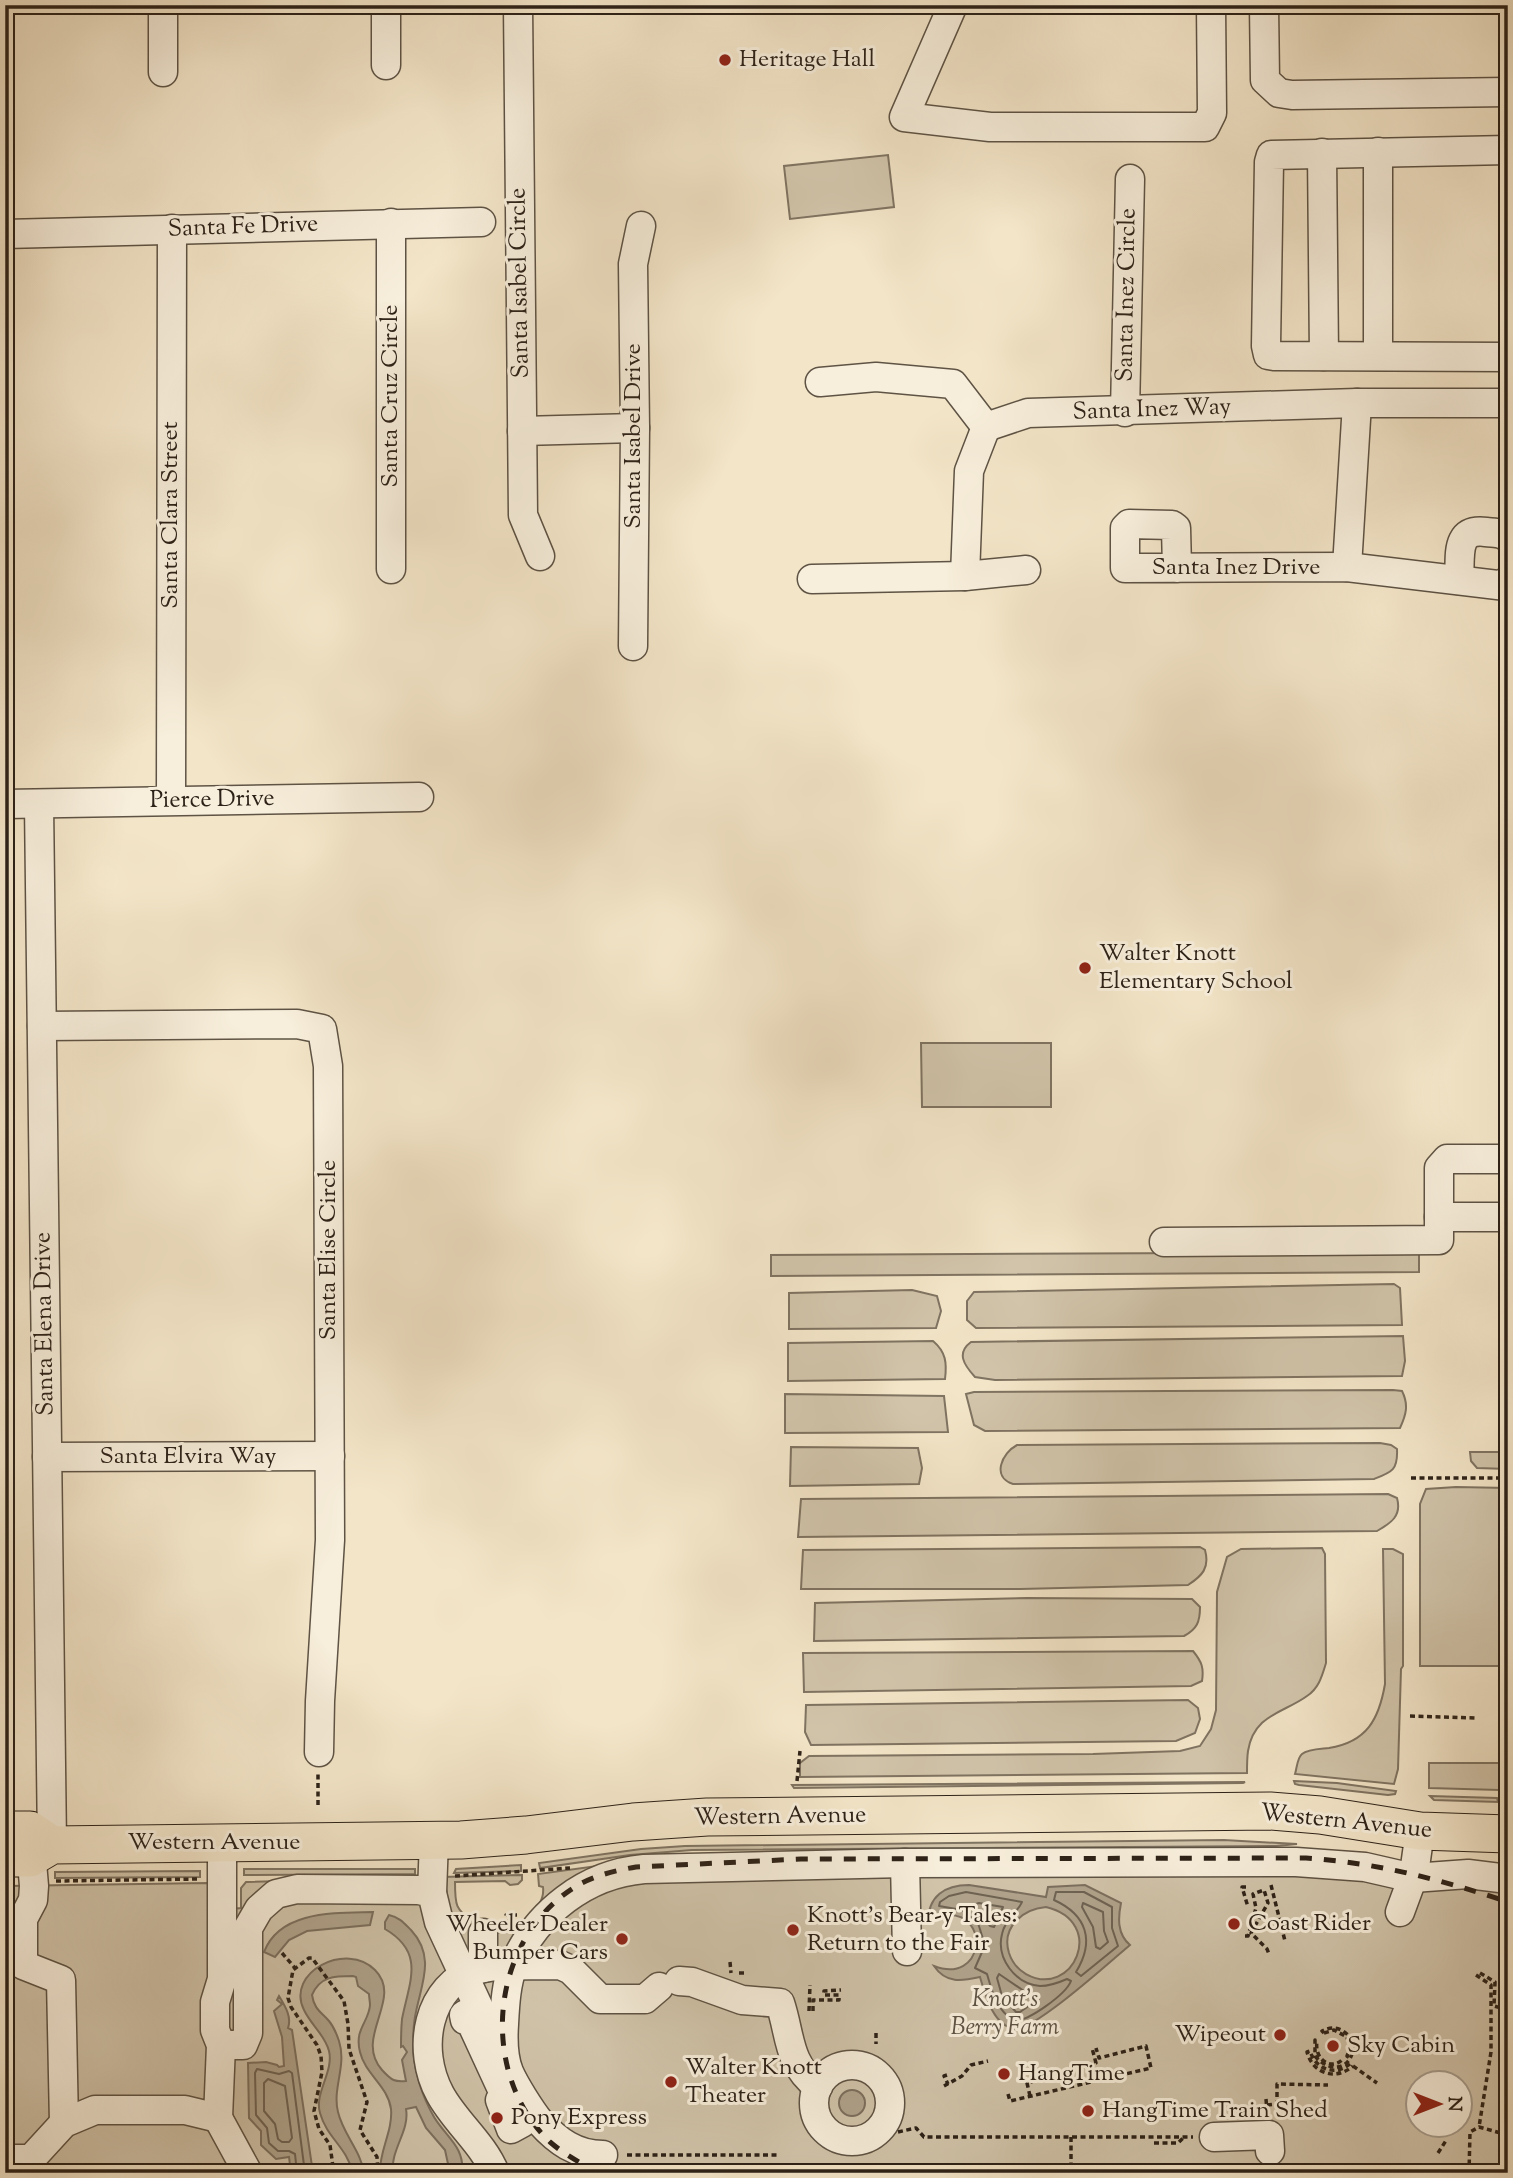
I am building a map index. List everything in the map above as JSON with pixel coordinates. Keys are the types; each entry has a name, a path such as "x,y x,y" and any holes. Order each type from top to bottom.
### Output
{"main road":[{"name":"Western Avenue","path":"24,1844 434,1840 526,1835 669,1819 819,1815 1270,1811 1320,1815 1420,1831 1508,1834"}],"street":[{"path":"163,5 163,72"},
{"path":"386,5 386,65"},
{"name":"Santa Isabel Circle","path":"518,5 523,515 540,556"},
{"path":"953,5 904,117 990,127 1205,127 1212,114 1211,5"},
{"path":"1264,5 1265,80 1279,93 1292,96 1508,92"},
{"path":"1508,150 1271,155 1266,346 1268,355 1274,356 1508,357"},
{"path":"1378,152 1378,356"},
{"path":"1322,153 1324,356"},
{"name":"Santa Inez Circle","path":"1125,412 1130,179"},
{"name":"Santa Fe Drive","path":"5,233 481,222"},
{"name":"Santa Cruz Circle","path":"391,223 391,569"},
{"name":"Santa Isabel Drive","path":"632,646 634,264 641,226"},
{"name":"Santa Clara Street","path":"171,800 172,229"},
{"path":"820,382 876,377 953,384 986,427 969,471 965,576"},
{"name":"Santa Inez Way","path":"986,427 1028,413 1357,403 1508,403"},
{"name":"Santa Inez Drive","path":"1347,568 1357,403"},
{"path":"522,431 635,428"},
{"name":"Santa Inez Drive","path":"1177,568 1176,528 1172,524 1129,524 1125,528 1125,569 1347,568 1507,583"},
{"path":"1459,580 1462,539 1467,534 1474,530 1504,534 1508,538"},
{"path":"812,579 965,576 1026,570"},
{"name":"Pierce Drive","path":"5,804 419,797"},
{"name":"Santa Elena Drive","path":"39,804 47,1457 24,1844 34,1886 33,1900 23,1919 23,1965 61,1980 64,2123"},
{"name":"Santa Elise Circle","path":"41,1026 297,1024 322,1029 328,1066 330,1540 319,1752"},
{"path":"1164,1242 1438,1240 1439,1168 1447,1159 1508,1159"},
{"path":"1438,1217 1508,1217"},
{"name":"Santa Elvira Way","path":"47,1457 330,1456"},
{"path":"1399,1912 1413,1878 1420,1831"},
{"path":"434,1840 432,1893 443,1933 473,1972 477,2008 509,2072 534,2115 555,2139 562,2144 603,2155"},
{"path":"222,1843 222,1979 215,2002 215,2030 221,2045 218,2118 248,2173"},
{"path":"905,1863 907,1951"},
{"path":"509,2072 503,2040 505,2002 530,1938 561,1903 581,1887 626,1871 905,1863 1316,1863 1365,1867 1413,1878 1468,1874 1508,1879"},
{"path":"221,2045 243,2045 248,2033 248,1928 260,1909 276,1894 297,1889 419,1890 432,1893"},
{"path":"473,1972 495,1928"},
{"path":"495,2173 439,2093 431,2075 426,2048 431,2022 446,1988 473,1972 521,1966 566,1967 600,1999 645,1999 669,1984 692,1983 742,2000 780,2003 786,2033 799,2068 818,2087"},
{"path":"5,2159 31,2159 64,2123 94,2110 185,2110 218,2118"},
{"path":"1214,2137 1269,2136 1270,2151"}],"path":[{"path":"1411,1478 1508,1478"},
{"path":"1410,1716 1476,1718"},
{"path":"797,1781 800,1751"},
{"path":"317,1792 317,1805"},
{"path":"1261,1883 1270,1881 1285,1941"},
{"path":"1248,1907 1242,1888 1252,1885"},
{"path":"1245,1936 1248,1936 1256,1908 1253,1894 1264,1890 1268,1903 1251,1933 1269,1954"},
{"path":"495,1928 506,1915 522,1913"},
{"path":"282,1953 295,1968"},
{"path":"333,2167 330,2145 319,2129 314,2111 322,2073 321,2056 288,1998 295,1968 309,1958 312,1958 344,2001 349,2049 367,2102 360,2130 375,2152 378,2173"},
{"path":"1479,2127 1491,2052 1491,1985 1478,1974 1495,1982 1494,2006 1508,2010"},
{"path":"810,1985 808,1999 811,2011 813,2000 839,2000 839,1995 824,1995 824,1991 838,1989"},
{"path":"1325,2034 1334,2030 1347,2037 1350,2049 1347,2056 1350,2062 1378,2082"},
{"path":"876,2033 876,2044"},
{"path":"1344,2058 1337,2064 1322,2061 1315,2040 1315,2056 1321,2063 1338,2067 1350,2062"},
{"path":"1008,2094 1010,2101 1152,2068 1146,2046 1099,2058 1094,2048 1096,2063 1027,2083 1030,2096"},
{"path":"1310,2051 1318,2066 1325,2069 1338,2070 1350,2062 1339,2074 1324,2073 1308,2059 1307,2052 1310,2051"},
{"path":"947,2075 944,2076 946,2085 962,2076 971,2065 988,2061"},
{"path":"1267,2105 1278,2104 1278,2084 1328,2085"},
{"path":"1469,2173 1470,2132 1479,2127 1508,2135"},
{"path":"898,2132 916,2128 924,2137 1214,2137"},
{"path":"1071,2137 1071,2173"},
{"path":"1154,2143 1178,2143 1184,2137"},
{"path":"1438,2153 1446,2140"},
{"path":"603,2155 778,2155"}],"green space":[{"path":"888,155 894,207 790,219 784,166"},
{"path":"921,1043 1051,1043 1051,1107 922,1107"},
{"path":"1419,1252 1419,1272 771,1276 771,1255"},
{"path":"1394,1284 1400,1288 1402,1325 976,1328 967,1320 967,1301 974,1292"},
{"path":"912,1290 937,1296 941,1311 936,1328 789,1329 789,1293"},
{"path":"1403,1336 1405,1361 1402,1376 995,1380 975,1377 963,1359 964,1350 971,1342"},
{"path":"933,1341 945,1358 945,1379 788,1381 788,1343"},
{"path":"1402,1391 1406,1405 1400,1428 985,1431 974,1425 966,1394 974,1392"},
{"path":"785,1394 944,1396 948,1432 785,1433"},
{"path":"1380,1443 1397,1449 1396,1462 1393,1469 1374,1479 1013,1484 1006,1481 1001,1471 1003,1459 1017,1445"},
{"path":"791,1447 918,1448 922,1468 919,1484 790,1486"},
{"path":"1470,1452 1508,1452 1508,1469 1477,1468 1471,1461"},
{"path":"1508,1488 1508,1666 1420,1666 1420,1504 1426,1489"},
{"path":"1388,1494 1397,1498 1397,1514 1391,1522 1377,1531 798,1537 801,1499"},
{"path":"1200,1547 1205,1550 1206,1567 1201,1575 1188,1585 1020,1589 801,1589 803,1550"},
{"path":"1322,1548 1325,1554 1326,1663 1323,1673 1311,1693 1271,1716 1257,1729 1248,1751 1247,1773 800,1777 800,1763 809,1756 1093,1754 1180,1751 1200,1746 1211,1729 1216,1710 1217,1592 1227,1557 1241,1549"},
{"path":"1383,1549 1393,1549 1403,1554 1403,1666 1398,1769 1394,1784 1295,1774 1302,1754 1353,1740 1369,1727 1379,1708 1385,1684"},
{"path":"1027,1598 1192,1599 1200,1607 1200,1612 1195,1628 1184,1636 814,1641 815,1603"},
{"path":"1193,1651 1202,1665 1203,1676 1202,1681 1191,1686 804,1692 803,1653"},
{"path":"1188,1700 1198,1708 1200,1719 1195,1733 1176,1741 811,1745 805,1732 806,1705"},
{"path":"1429,1763 1499,1763 1499,1790 1429,1788"},
{"path":"1294,1781 1337,1783 1396,1791 1395,1794 1388,1795 1299,1785"},
{"path":"1245,1782 794,1788 792,1785"},
{"path":"1430,1796 1497,1798 1498,1802 1434,1800"},
{"path":"1224,1840 1297,1844 692,1850 630,1855 540,1868 539,1863 641,1849 685,1846"},
{"name":"Knott's Berry Farm","path":"1374,1860 1508,1870 1508,2173 5,2173 5,1886 208,1883 222,1910 241,1908 241,1888 246,1882 522,1875 518,1884 510,1885 505,1881 455,1882 455,1896 457,1906 474,1923 474,1933 522,1932 511,1926 523,1924 540,1903 543,1887 539,1886 538,1874 612,1864"},
{"path":"521,1865 521,1871 454,1873 456,1869"},
{"path":"244,1869 415,1869 415,1874 244,1875"},
{"path":"200,1871 200,1877 55,1878 55,1872"}],"water":[{"path":"969,1885 1046,1897 1048,1887 1085,1885 1121,1903 1120,1926 1130,1945 1039,2019 1015,2029 1007,2027 991,2008 980,1977 955,1980 944,1976 934,1966 951,1969 963,1966 972,1958 976,1947 971,1925 961,1917 944,1915 928,1922 935,1899 945,1890","holes":["1046,1907 1065,1915 1076,1927 1079,1942 1077,1956 1069,1968 1058,1977 1043,1979 1020,1970 1015,1965 1007,1944 1008,1935 1016,1921 1037,1908"]},
{"path":"373,1912 370,1925 307,1931 289,1940 275,1957 264,1952 272,1938 296,1921 326,1914"},
{"path":"389,1915 399,1919 411,1930 423,1951 425,1972 413,2029 415,2067 430,2109 458,2149 462,2173 450,2173 445,2150 426,2128 416,2107 406,2109 405,2125 394,2156 393,2173 380,2173 391,2109 386,2093 367,2067 360,2052 360,2032 370,2002 369,1994 358,1986 356,1977 353,1976 334,1977 324,1981 312,1995 316,2007 331,2023 339,2041 341,2059 338,2112 364,2173 353,2173 320,2113 320,2098 329,2067 329,2051 304,2010 300,1996 303,1984 311,1973 335,1960 363,1962 375,1970 382,1981 384,1993 373,2045 375,2057 391,2079 406,2081 402,2060 407,2052 401,2047 401,2030 412,1969 406,1948 385,1929"},
{"path":"279,1996 286,2008 288,2028 292,2030 313,2173 291,2173 289,2157 276,2159 261,2145 261,2131 249,2118 248,2063 266,2062 284,2066 282,2037 274,2011 282,2004 277,2000"},
{"path":"852,2090 861,2094 865,2103 861,2112 852,2116 843,2112 839,2103 843,2094"}],"railway":[{"path":"600,2173 556,2147 526,2113 511,2079 503,2043 504,2006 511,1969 527,1936 550,1907 580,1884 607,1873 636,1867 801,1859 1306,1858 1408,1873 1508,1902"}],"place":[{"name":"Heritage Hall","path":"725,60"},
{"name":"Walter Knott Elementary School","path":"1085,968"},
{"name":"Coast Rider","path":"1234,1924"},
{"name":"Knott’s Bear-y Tales: Return to the Fair","path":"793,1930"},
{"name":"Wheeler Dealer Bumper Cars","path":"622,1939"},
{"name":"Wipeout","path":"1280,2035"},
{"name":"Sky Cabin","path":"1333,2046"},
{"name":"HangTime","path":"1004,2074"},
{"name":"Walter Knott Theater","path":"671,2082"},
{"name":"HangTime Train Shed","path":"1088,2111"},
{"name":"Pony Express","path":"497,2118"}]}
